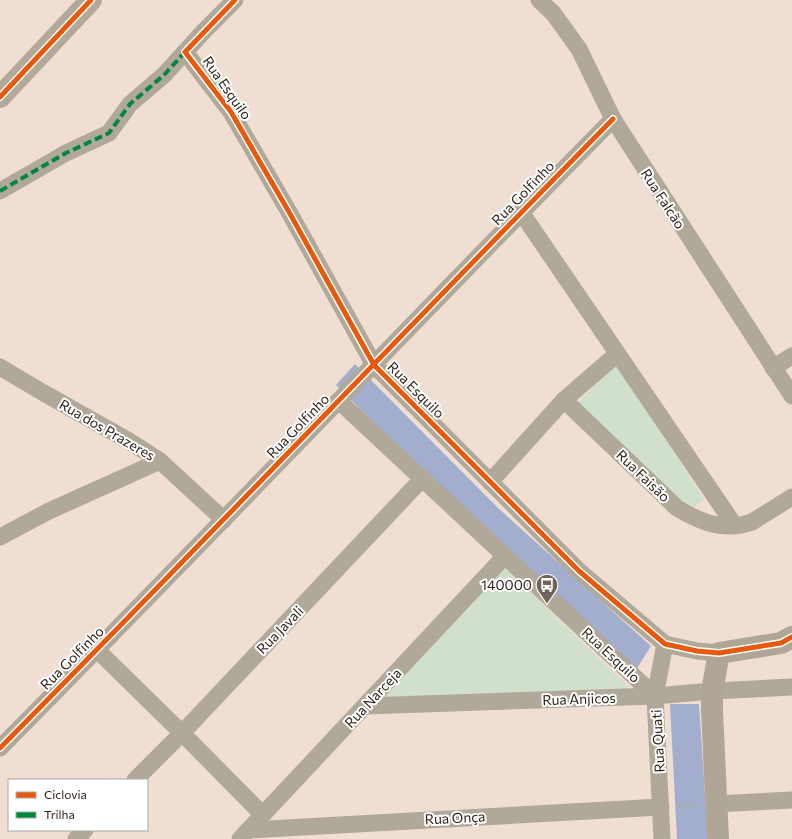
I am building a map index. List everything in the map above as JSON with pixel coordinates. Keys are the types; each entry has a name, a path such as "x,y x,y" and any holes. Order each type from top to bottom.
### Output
{"main road":[{"path":"0,97 91,0"}],"street":[{"name":"Rua Esquilo","path":"235,0 185,52 231,112 289,212 372,367 579,570 665,644 697,651 719,653 781,643 792,637"},
{"name":"Rua Falcão","path":"539,0 553,13 579,49 612,119 792,396"},
{"path":"0,191 66,153 109,133 130,104 164,75 185,52"},
{"name":"Rua Golfinho","path":"0,748 224,520 612,119"},
{"path":"521,212 735,526"},
{"path":"490,482 564,400 617,354"},
{"path":"773,368 792,356"},
{"name":"Rua dos Prazeres","path":"0,367 129,441 160,461 224,520"},
{"name":"Rua Esquilo","path":"341,399 655,696"},
{"name":"Rua Faisão","path":"564,400 677,508 692,518 722,527 735,526 752,522 792,497"},
{"path":"0,537 49,511 160,461"},
{"name":"Rua Javali","path":"136,779 182,733 423,478"},
{"name":"Rua Narceja","path":"244,834 506,556"},
{"name":"Rua Quati","path":"662,839 668,806 655,696 665,644"},
{"path":"97,650 263,815"},
{"path":"718,839 709,804 712,691 719,653"},
{"name":"Rua Anjicos","path":"365,706 655,696 712,691 792,688"},
{"path":"709,804 792,800"},
{"name":"Rua Onça","path":"244,834 668,806"},
{"path":"76,839 84,831"}],"path":[{"path":"668,806 709,804"}],"green space":[{"path":"616,363 704,499 691,509 666,494 578,403"},
{"path":"503,566 634,692 381,702"}],"water":[{"path":"355,364 497,507 651,646 636,670 398,446 336,385"},
{"path":"670,704 699,704 708,839 677,839"}],"marked path":[{"path":"0,191 66,153 109,133 130,104 164,75 185,52"}],"cycle path":[{"path":"0,97 91,0"},
{"path":"235,0 185,52 231,112 289,212 374,365 579,571 665,644 697,651 719,653 781,643 792,637"},
{"path":"0,748 613,119"}],"place":[{"name":"140000","path":"547,604"}]}
